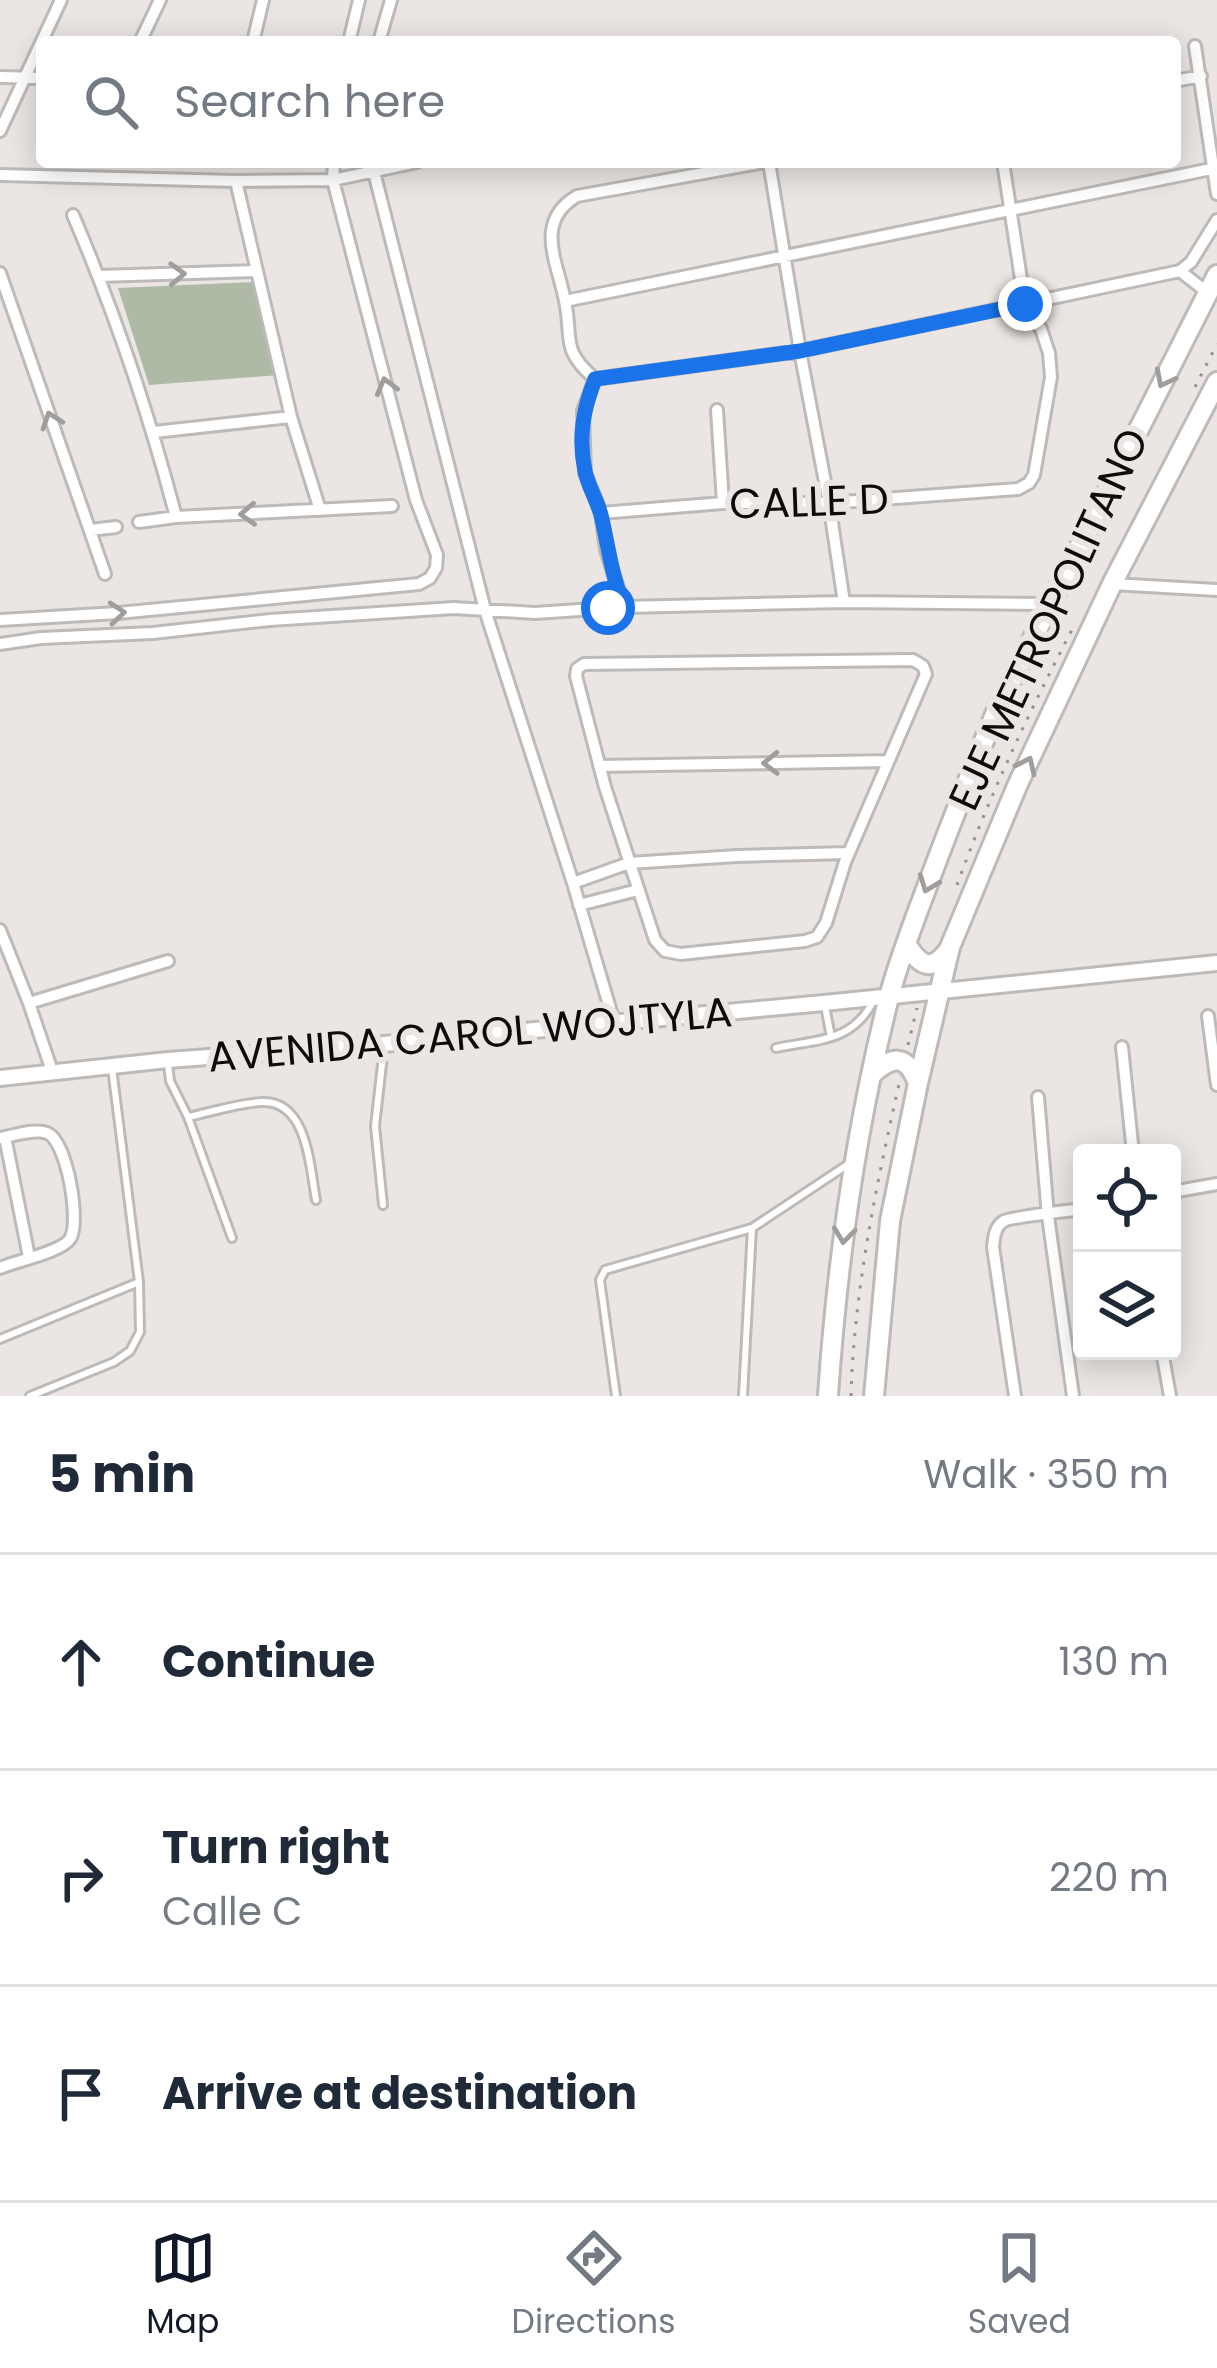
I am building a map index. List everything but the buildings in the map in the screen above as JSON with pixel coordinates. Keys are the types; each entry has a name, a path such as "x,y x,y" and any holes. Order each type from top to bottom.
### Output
{"main road":[{"name":"EJE METROPOLITANO","path":"828,1396 855,1160 883,997 977,756 1212,284"},
{"name":"EJE METROPOLITANO","path":"874,1396 890,1221 950,947 1017,786 1112,584 1217,382"},
{"path":"906,944 916,959 928,964 937,962 950,947"},
{"path":"871,1075 888,1061 898,1060 908,1066 918,1083"}],"street":[{"path":"44,36 62,0"},
{"path":"143,36 160,0"},
{"path":"254,36 263,0"},
{"path":"350,36 358,0"},
{"path":"381,36 391,0"},
{"path":"1195,46 1217,194"},
{"path":"0,131 36,53"},
{"path":"1181,80 1201,76"},
{"path":"0,77 36,78"},
{"path":"0,620 418,584 430,578 437,555 416,500 334,168"},
{"path":"733,168 577,196 558,212 551,228 571,352 595,379 800,351 1180,271 1191,262 1217,220"},
{"path":"768,168 844,602"},
{"path":"1004,168 1025,304"},
{"path":"565,301 1211,169"},
{"path":"0,175 333,180 366,170 485,610 614,1022"},
{"path":"236,181 291,417 320,510"},
{"path":"74,215 154,432 176,517"},
{"path":"99,276 256,271"},
{"path":"1180,271 1212,284"},
{"path":"0,273 105,574"},
{"name":"CALLE D","path":"601,513 1018,489 1034,475 1051,376 1041,329 1025,304"},
{"path":"595,379 583,411 585,473 601,513 624,607"},
{"path":"717,410 724,503"},
{"path":"154,432 291,417"},
{"path":"139,522 392,506"},
{"path":"90,530 116,527"},
{"path":"1112,584 1217,590"},
{"path":"0,644 454,608 535,613 844,602 1049,604"},
{"path":"914,660 926,674 888,761 817,937 681,954 665,951 655,940 629,863 599,766 577,669 584,664 914,660"},
{"path":"599,766 888,761"},
{"path":"573,883 629,863 848,853"},
{"path":"579,904 638,890"},
{"path":"0,930 53,1074"},
{"path":"29,1003 168,961"},
{"name":"AVENIDA CAROL WOJTYLA","path":"0,1078 1217,963"},
{"path":"1208,1016 1217,1085"},
{"path":"1122,1047 1132,1144"},
{"path":"1038,1097 1048,1216 1073,1396"},
{"path":"0,1268 62,1247 72,1236 76,1218 63,1152 47,1132 2,1137 29,1257"},
{"path":"1181,1190 1217,1184"},
{"path":"1015,1396 995,1232 1009,1218 1073,1211"},
{"path":"1164,1360 1170,1396"}],"lane":[{"path":"776,1048 846,1034 883,997"},
{"path":"824,1003 831,1037"},
{"path":"383,1205 375,1126 384,1044"},
{"path":"168,1060 170,1081 232,1238"},
{"path":"30,1396 114,1362 130,1351 140,1332 139,1282 112,1068"},
{"path":"188,1117 265,1102 278,1105 303,1134 316,1200"},
{"path":"616,1396 600,1280 605,1270 752,1228 855,1160"},
{"path":"743,1396 752,1228"},
{"path":"0,1340 139,1282"}],"green space":[{"path":"253,282 280,375 149,385 118,288"}],"route":[{"path":"608,608 624,607 606,550 601,513 585,473 582,437 583,411 595,379 800,351 1025,304"}]}
